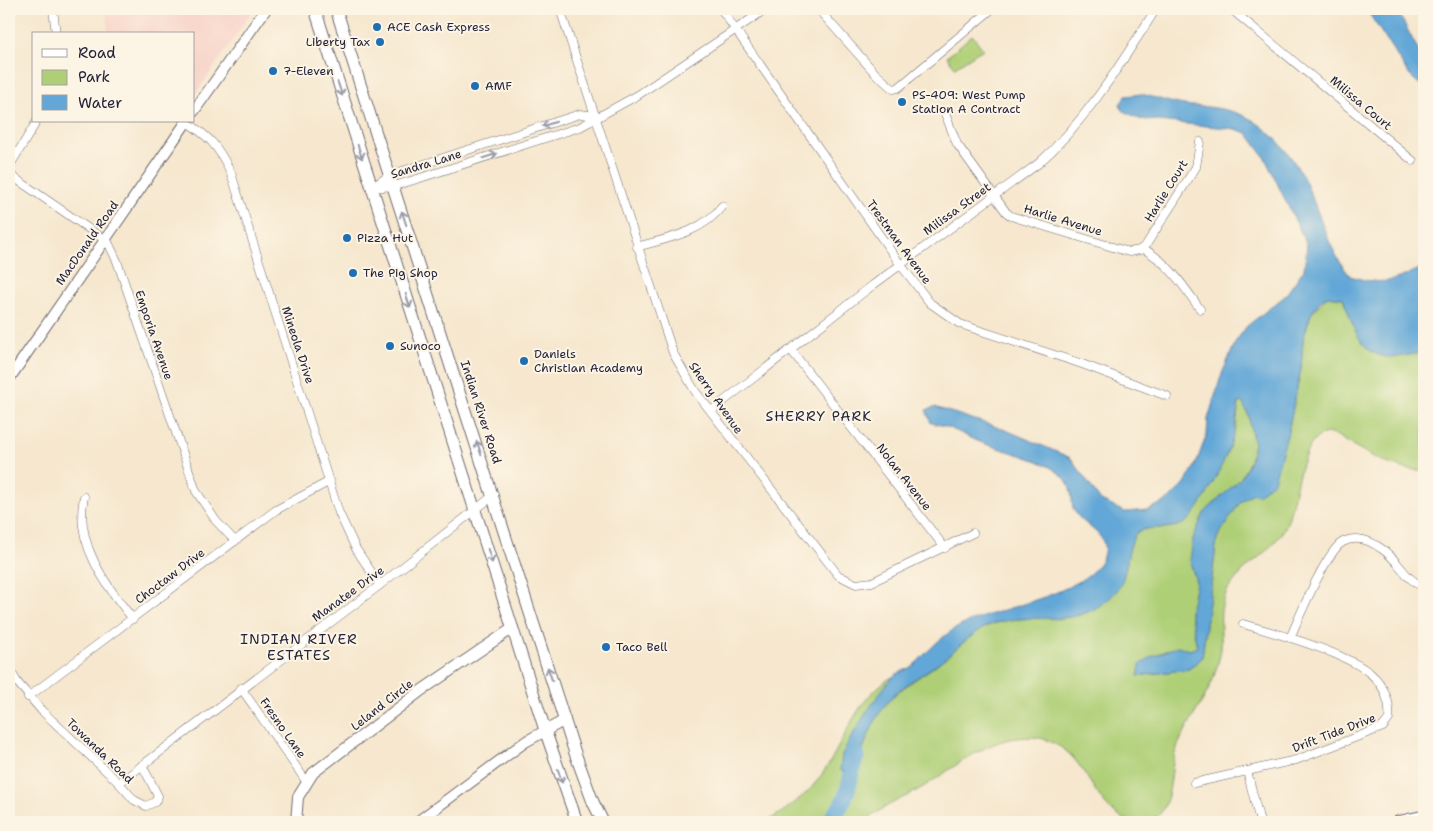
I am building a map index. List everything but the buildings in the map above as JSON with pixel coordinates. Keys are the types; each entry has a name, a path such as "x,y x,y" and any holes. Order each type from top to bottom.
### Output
{"main road":[{"path":"315,9 545,730 577,822"},
{"name":"Indian River Road","path":"336,9 565,720 593,802 603,822"},
{"path":"1397,822 1424,816"}],"street":[{"path":"53,9 56,32"},
{"path":"195,110 266,9"},
{"name":"Sherry Avenue","path":"560,9 673,353 683,372 710,411 844,580 856,584 872,582 973,533"},
{"name":"Trestman Avenue","path":"720,9 900,264 930,302 960,324 1082,364 1167,396"},
{"name":"Sandra Lane","path":"392,181 580,126 638,94 766,9"},
{"path":"818,9 875,73 893,89 898,88 927,66 992,9"},
{"name":"Milissa Street","path":"710,411 900,264 1039,163 1071,132 1120,64 1156,9"},
{"name":"Milissa Court","path":"1231,9 1413,161"},
{"name":"Harlie Avenue","path":"944,111 957,144 994,197 1011,216 1129,252 1142,248"},
{"name":"Sandra Lane","path":"371,188 580,114 596,116"},
{"path":"9,166 36,122"},
{"name":"MacDonald Road","path":"9,380 186,122"},
{"name":"Mineola Drive","path":"186,122 202,131 218,147 231,173 348,533 367,567 380,584"},
{"name":"Harlie Court","path":"1142,248 1196,167 1199,158 1200,142"},
{"name":"Emporia Avenue","path":"9,174 104,239 115,255 196,491 216,521 235,541"},
{"path":"637,246 697,228 708,221 722,206"},
{"path":"1142,248 1153,254 1178,277 1200,309"},
{"name":"Nolan Avenue","path":"791,350 945,548"},
{"name":"Choctaw Drive","path":"28,697 292,500 330,481"},
{"name":"Manatee Drive","path":"118,783 494,495"},
{"path":"84,498 81,518 87,544 108,585 133,619"},
{"path":"1290,638 1305,605 1336,547 1349,539 1356,538 1378,546 1392,557 1409,578 1424,587"},
{"name":"Drift Tide Drive","path":"1194,784 1296,760 1383,727 1389,719 1388,701 1384,691 1373,675 1362,667 1290,638 1243,624"},
{"name":"Leland Circle","path":"296,822 298,797 306,781 314,773 422,690 513,628"},
{"name":"Towanda Road","path":"9,668 28,697 138,803 146,806 155,802 158,792 142,765"},
{"name":"Fresno Lane","path":"241,688 306,781"},
{"path":"417,822 525,742 565,720"},
{"path":"1247,771 1260,822"}],"shaded area":[{"path":"106,9 254,9 195,95 195,32 108,32"}],"green space":[{"path":"972,35 983,49 955,67 947,57"},
{"path":"1327,296 1343,298 1356,332 1417,354 1424,351 1424,470 1412,470 1390,464 1337,436 1327,433 1318,437 1310,446 1300,471 1287,523 1281,534 1265,552 1237,577 1224,598 1221,617 1221,649 1217,668 1209,689 1183,734 1175,753 1167,799 1158,816 1149,821 1139,822 1127,820 1117,815 1101,798 1081,768 1068,753 1044,739 1026,737 1000,742 985,748 923,787 879,811 866,822 766,822 786,809 812,787 827,767 850,724 868,697 894,676 872,705 855,772 871,729 890,699 939,663 975,633 988,625 1012,620 1064,619 1137,532 1149,527 1166,528 1236,428 1239,403 1243,402 1248,414 1254,444 1250,461 1241,478 1204,513 1190,561 1196,582 1190,612 1197,648 1189,650 1178,646 1151,657 1138,676 1189,669 1202,658 1217,538 1240,502 1253,493 1258,495 1288,432 1301,369 1303,339 1311,314"}],"water":[{"path":"1366,9 1397,10 1424,61 1424,88 1410,76"},
{"path":"1141,94 1180,104 1212,107 1229,111 1253,120 1263,127 1282,146 1298,168 1309,190 1331,246 1350,276 1371,281 1388,281 1405,276 1424,266 1424,351 1398,357 1385,357 1375,354 1360,340 1343,298 1327,296 1320,301 1311,314 1303,339 1301,369 1288,432 1274,481 1258,495 1253,493 1240,502 1217,538 1202,658 1189,669 1138,676 1140,665 1151,657 1178,646 1189,650 1197,647 1190,612 1196,582 1190,561 1193,538 1204,513 1241,478 1250,461 1254,444 1248,414 1242,402 1239,403 1233,437 1225,458 1197,510 1183,524 1137,532 1130,547 1122,581 1113,595 1098,607 1084,614 1070,617 1012,620 989,625 976,633 940,662 903,687 889,700 876,719 866,740 855,772 851,775 840,770 842,755 866,714 894,676 914,665 953,630 990,614 1038,599 1081,580 1096,568 1104,553 1104,545 1101,538 1074,510 1069,485 1058,473 1038,461 980,442 944,426 931,423 926,410 935,407 1006,430 1071,458 1101,501 1125,512 1148,510 1168,500 1185,483 1195,466 1207,434 1208,419 1221,376 1236,341 1247,326 1285,296 1304,269 1307,245 1264,156 1247,133 1235,129 1139,119 1122,110 1120,104 1126,96"}],"waterway":[{"path":"828,822 842,805 857,755"}],"place":[{"name":"ACE Cash Express","path":"377,27"},
{"name":"Liberty Tax","path":"380,42"},
{"name":"7-Eleven","path":"273,71"},
{"name":"AMF","path":"475,86"},
{"name":"PS-409: West Pump Station A Contract","path":"902,102"},
{"name":"Pizza Hut","path":"347,238"},
{"name":"The Pig Shop","path":"353,273"},
{"name":"Sunoco","path":"390,346"},
{"name":"Daniels Christian Academy","path":"524,361"},
{"name":"Taco Bell","path":"606,647"}],"district":[{"name":"SHERRY PARK","path":"819,416"},
{"name":"INDIAN RIVER ESTATES","path":"299,648"}]}
